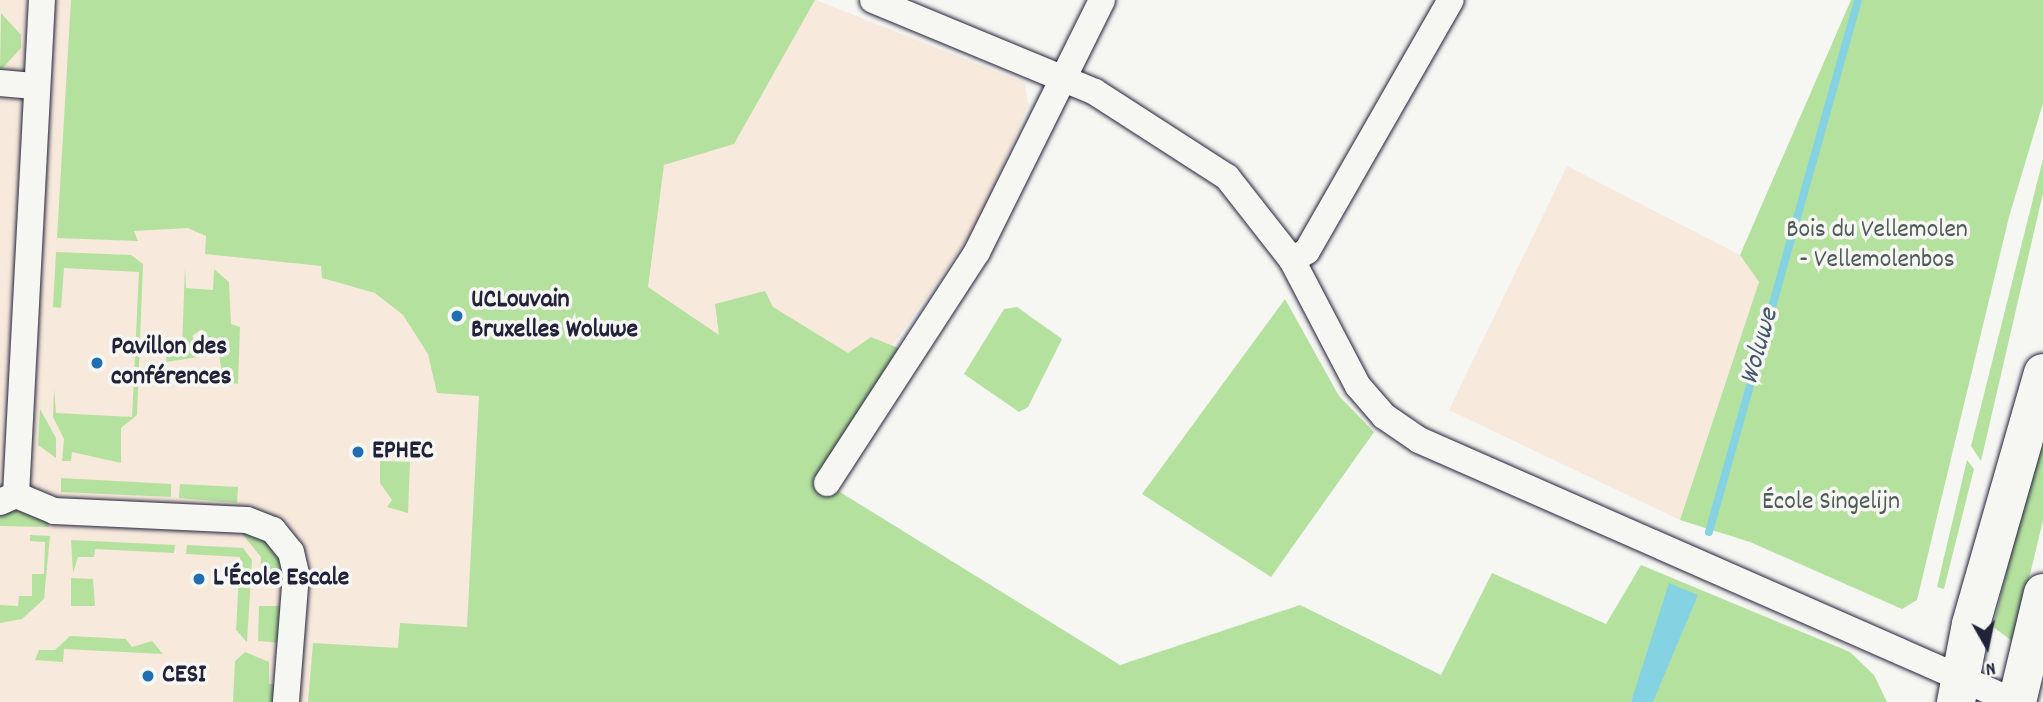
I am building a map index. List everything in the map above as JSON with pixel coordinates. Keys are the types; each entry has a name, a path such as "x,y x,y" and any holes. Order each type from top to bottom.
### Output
{"highway":[{"path":"1958,689 2043,373"},
{"path":"2016,702 2043,593"}],"street":[{"path":"42,0 8,498 54,511 247,520 273,530 291,552 296,575 286,702"},
{"path":"873,0 1062,78 1227,177 1292,260 1358,386 1384,416 1419,440 1958,689 2016,702"},
{"path":"827,483 977,252 1102,0"},
{"path":"1292,260 1307,251 1451,0"},
{"path":"0,83 37,86"}],"shaded area":[{"name":"UCLouvain Bruxelles Woluwe","path":"0,0 816,0 1025,83 1028,105 980,221 847,410 679,702 0,702"},
{"path":"1567,166 1740,255 1759,282 1680,520 1449,410"}],"green space":[{"path":"71,0 815,0 734,144 664,165 648,287 719,335 715,304 765,291 773,307 848,353 871,337 903,350 827,484 1120,665 1300,605 1441,675 1492,573 1606,624 1641,565 1850,652 1874,675 1887,702 308,702 313,643 398,648 400,623 467,627 479,396 437,393 428,354 403,315 375,293 322,278 321,266 205,254 206,236 188,228 134,231 138,241 57,238"},
{"name":"Bois du Vellemolen - Vellemolenbos","path":"1851,0 2043,0 2043,103 2009,217 1917,600 1902,609 1750,542 1680,520 1759,282 1740,255"},
{"path":"1,13 21,35 21,48 0,71"},
{"path":"2043,159 2043,193 1981,461 1971,446"},
{"path":"56,252 131,255 143,264 137,415 121,428 121,463 72,452 71,461 62,461 64,439 53,417 54,388 56,413 132,417 139,272 64,268 61,308 53,307"},
{"path":"185,267 186,288 213,290 214,269 229,282 231,324 240,327 238,384 223,382 219,354 202,329 192,336 205,356 166,362 167,351 182,348"},
{"path":"1285,299 1339,396 1374,432 1271,577 1142,494"},
{"path":"1017,307 1062,339 1028,407 1019,412 964,374 1004,309"},
{"path":"40,409 56,438 56,458 38,445"},
{"path":"2043,422 2043,520 2014,642 1993,627"},
{"path":"1967,460 1974,469 1944,589 1937,587"},
{"path":"380,461 410,462 408,513 387,507 392,500 380,483"},
{"path":"61,478 171,484 171,497 61,492"},
{"path":"180,484 238,487 237,503 179,498"},
{"path":"18,509 48,521 49,527 0,526 0,512"},
{"path":"239,530 260,534 280,556 284,585 260,583 261,557"},
{"path":"30,535 50,536 44,599 22,619 0,623 0,605 18,606 19,596 32,596 32,574 44,574 45,542 30,541"},
{"path":"71,540 175,545 174,553 95,549 94,557 78,557 73,573"},
{"path":"187,545 243,548 252,560 247,642 236,630 240,557 186,554"},
{"path":"71,578 93,579 95,606 71,606"},
{"path":"259,606 283,606 281,643 258,641"},
{"path":"70,636 126,639 132,647 152,641 163,654 64,649 63,662 35,660 39,650 55,650"},
{"path":"245,652 269,662 269,684 277,685 275,702 233,702 235,661"}],"water":[{"path":"1669,583 1698,595 1653,702 1631,702"}],"waterway":[{"name":"Woluwe","path":"1709,532 1858,0"}],"place":[{"name":"UCLouvain Bruxelles Woluwe","path":"457,316"},
{"name":"Pavillon des conférences","path":"97,363"},
{"name":"EPHEC","path":"358,452"},
{"name":"L'École Escale","path":"199,579"},
{"name":"CESI","path":"148,676"}],"park label":[{"name":"École Singelijn","path":"1831,503"}]}
